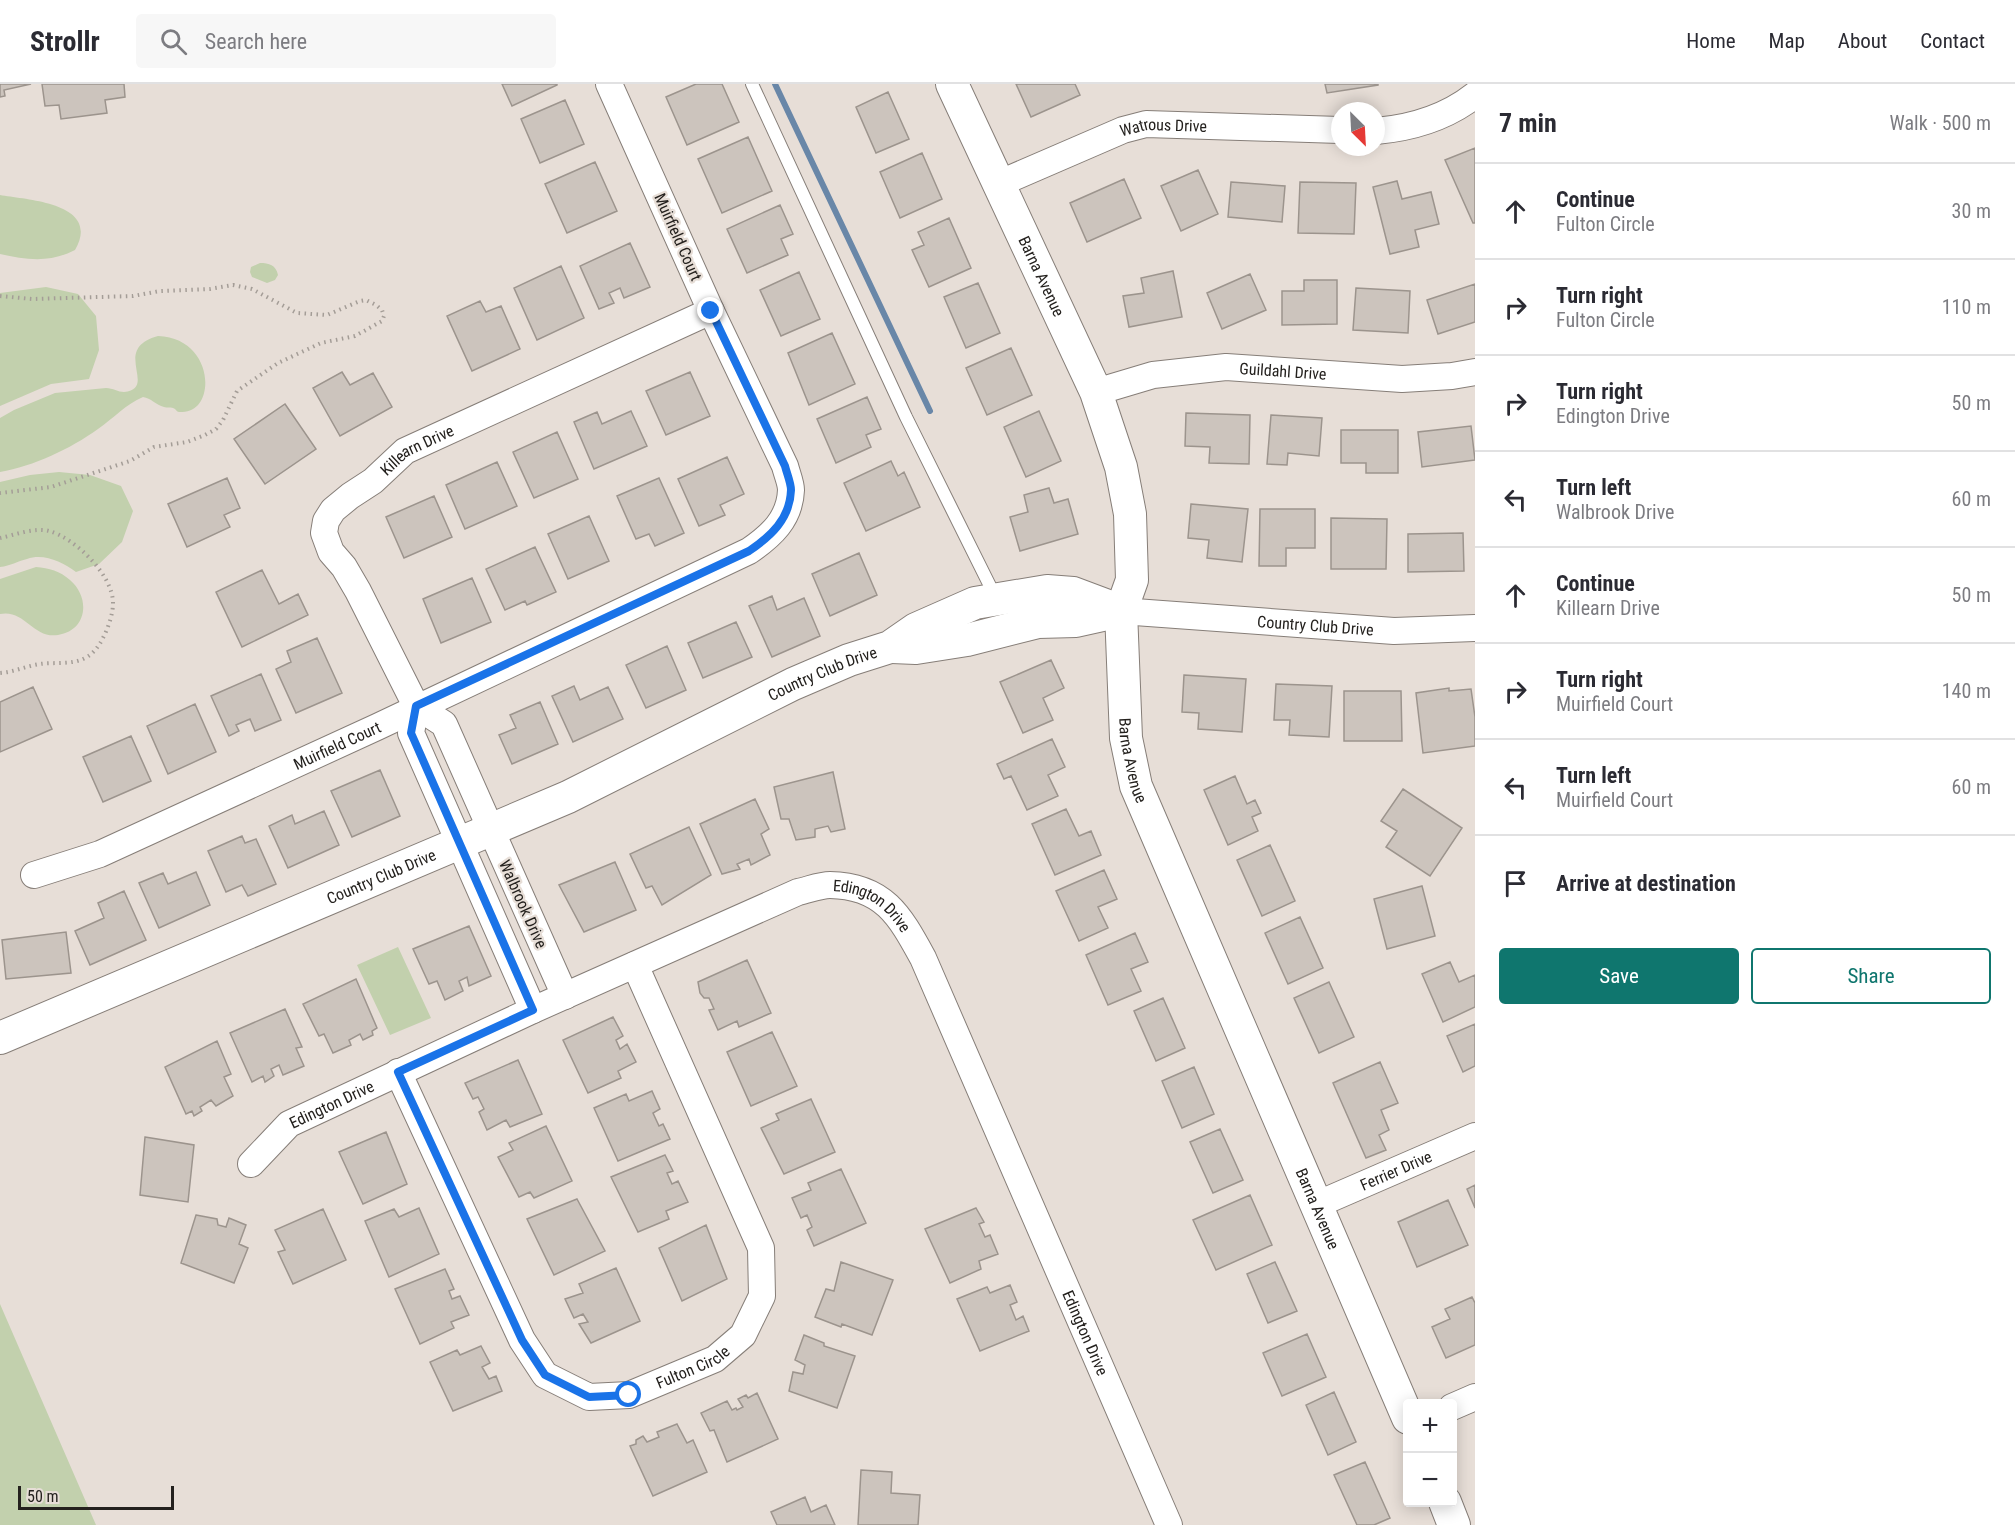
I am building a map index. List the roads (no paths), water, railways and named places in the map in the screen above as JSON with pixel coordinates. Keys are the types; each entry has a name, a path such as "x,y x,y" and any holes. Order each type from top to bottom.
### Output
{"street":[{"name":"Muirfield Court","path":"34,875 100,854 366,732 416,706 749,551 771,536 786,513 791,489 785,466 711,311 609,84"},
{"name":"Barna Avenue","path":"952,84 1096,392 1121,466 1130,514 1132,580 1121,611 1126,738 1136,786 1403,1409"},
{"path":"1385,130 1416,125 1461,106 1475,95"},
{"name":"Watrous Drive","path":"998,184 1123,130 1146,124 1331,130"},
{"name":"Killearn Drive","path":"416,706 358,591 344,567 331,552 324,533 326,521 333,510 350,495 373,481 405,451 711,311"},
{"name":"Guildahl Drive","path":"1096,392 1153,375 1226,367 1402,380 1475,372"},
{"name":"Country Club Drive","path":"0,1038 460,843 486,821 568,796 793,684 849,660 890,647 916,629 975,603 1047,591 1073,593 1121,611 1394,631 1475,628"},
{"name":"Country Club Drive","path":"890,647 927,647 967,640 1038,622 1076,621 1121,611"},
{"path":"460,843 411,733 416,706 444,724 486,821"},
{"name":"Walbrook Drive","path":"486,821 565,996"},
{"name":"Walbrook Drive","path":"460,843 533,1010"},
{"name":"Edington Drive","path":"251,1164 289,1124 533,1010 798,892 828,885 858,889 883,900 889,906 902,920 923,958 1169,1525"},
{"path":"505,945 536,932"},
{"name":"Fulton Circle","path":"398,1072 522,1340 545,1375 589,1397 629,1395 716,1359 743,1335 762,1296 761,1248 634,965"},
{"name":"Ferrier Drive","path":"1316,1205 1475,1136"},
{"path":"1457,1405 1475,1396"},
{"path":"1446,1507 1454,1525"}],"lane":[{"path":"752,84 906,417 996,600"}],"waterway":[{"path":"775,84 930,411"}]}
